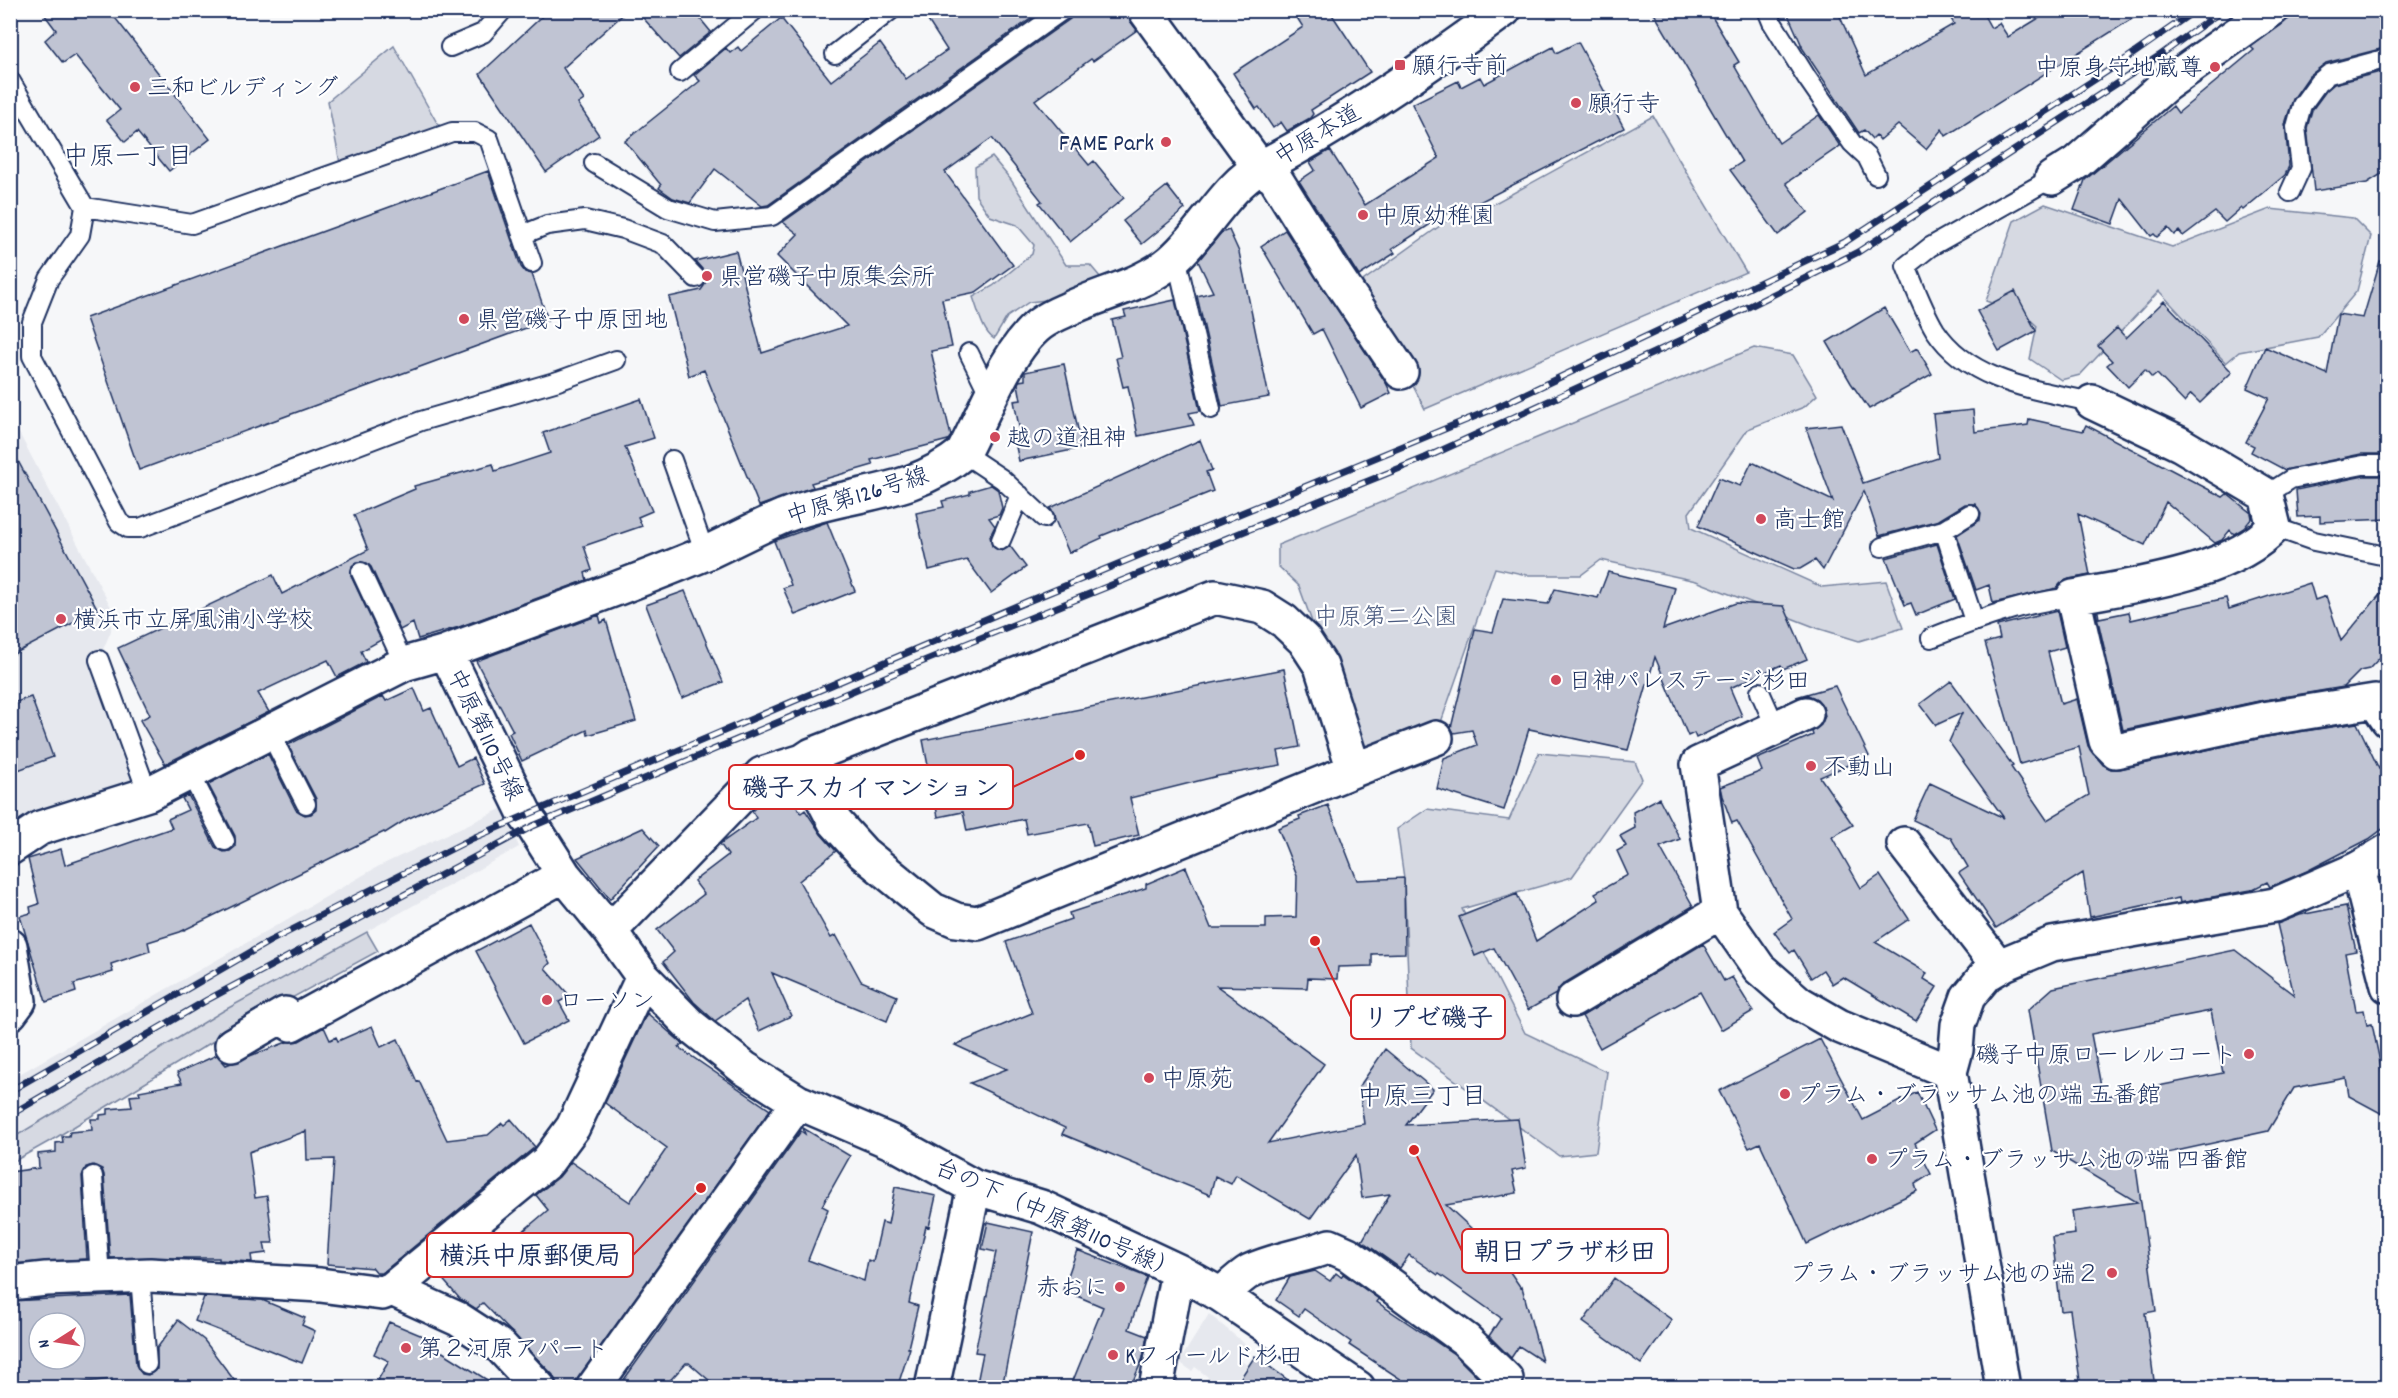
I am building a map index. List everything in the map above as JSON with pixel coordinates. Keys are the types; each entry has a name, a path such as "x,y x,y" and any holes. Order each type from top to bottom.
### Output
{"street":[{"name":"中原本道","path":"1145,10 1260,168 1292,151 1431,65 1503,10"},
{"path":"2052,178 2076,163 2164,85 2271,10"},
{"name":"中原第126号線","path":"10,848 40,828 148,794 404,664 446,652 705,553 785,516 830,501 916,482 953,462 963,453 1020,345 1040,324 1084,302 1129,287 1165,266 1194,238 1247,174 1260,168"},
{"path":"1260,168 1275,178 1331,268 1401,372"},
{"path":"2092,402 2180,444 2266,495 2274,527 2241,551 2205,567 2164,580 2073,597 2106,741 2116,751 2263,719 2374,701 2388,720"},
{"path":"610,931 762,774 803,761 812,755 1215,597 1262,606 1284,621 1304,640 1321,666 1354,770"},
{"name":"中原第110号線","path":"446,652 529,821"},
{"path":"1806,714 1698,764 1720,912 1759,968 1799,1003 1839,1026 1950,1072"},
{"path":"803,761 835,822 863,853 933,910 956,920 978,923 1436,738"},
{"name":"台の下（中原第110号線）","path":"529,821 564,875 610,931 643,977 691,1026 744,1068 798,1102 896,1144 974,1187 1041,1207 1178,1271 1221,1295 1358,1388"},
{"path":"1904,844 1999,967"},
{"path":"2003,1388 1950,1072 1956,1050 1958,1025 1968,998 1986,974 2052,944 2275,905 2358,869 2388,851"},
{"path":"2358,869 2388,986"},
{"path":"232,1045 285,1014 291,1024 564,875"},
{"path":"1573,1000 1720,912"},
{"path":"10,946 19,1001 10,1013"},
{"path":"10,1283 46,1279 140,1276 320,1286 382,1293 392,1289 548,1162 573,1127 643,977"},
{"path":"593,1388 798,1102"},
{"path":"932,1388 974,1187"},
{"path":"1221,1295 1250,1272 1297,1254 1314,1253 1330,1246 1348,1254 1466,1340 1506,1379"},
{"path":"1156,1388 1178,1271"},
{"path":"392,1289 458,1319 501,1347 538,1388"}],"lane":[{"path":"450,47 483,33 503,10"},
{"path":"680,72 755,10"},
{"path":"835,54 891,10"},
{"path":"594,163 668,208 715,222 772,216 1063,10"},
{"path":"1767,10 1807,78 1852,143 1867,157 1876,175"},
{"path":"2290,192 2301,168 2296,127 2302,105 2318,83 2328,74 2388,58"},
{"path":"10,80 85,207 80,235 49,279 32,322 32,356 119,522 128,528 140,528 421,421 558,381 616,360"},
{"path":"85,207 192,224 452,132 475,132 489,139 532,263"},
{"path":"2052,178 1930,247 1906,266 1936,331 1952,349 1982,372 2009,383 2092,402"},
{"path":"522,235 547,225 585,220 614,227 663,244 696,278"},
{"path":"1176,256 1211,409"},
{"path":"969,353 991,398"},
{"path":"963,453 1002,478 1044,518"},
{"path":"672,460 705,553"},
{"path":"2266,495 2291,479 2363,465 2388,465"},
{"path":"1001,540 1020,495"},
{"path":"1882,547 1944,530 1970,514"},
{"path":"2274,527 2314,542 2388,559"},
{"path":"1944,530 1974,621"},
{"path":"361,572 404,664"},
{"path":"1931,638 1974,621 2046,599 2073,597"},
{"path":"99,660 148,794"},
{"path":"1760,692 1776,728"},
{"path":"270,733 306,804"},
{"path":"190,773 225,841"},
{"path":"93,1176 100,1277"},
{"path":"140,1276 147,1364"}],"shaded area":[{"name":"横浜市立屏風浦小学校","path":"10,416 111,607 111,631 102,652 88,656 141,782 11,822"},
{"path":"503,808 519,847 223,1011 11,1139 11,1079 379,866"},
{"path":"1209,1314 1245,1344 1236,1357 1247,1365 1232,1387 1213,1387 1206,1382 1208,1377 1195,1367 1192,1371 1179,1362"}],"green space":[{"path":"394,46 441,130 340,163 328,101"},
{"path":"1653,116 1746,272 1425,409 1360,283 1458,213 1468,218"},
{"path":"992,157 1011,180 1066,265 1090,265 1101,278 1055,299 1029,302 1007,317 994,339 983,326 973,297 993,286 1032,254 1034,245 1017,225 990,216 976,196 975,167"},
{"path":"2045,204 2172,247 2270,209 2353,218 2371,236 2357,291 2318,337 2239,352 2226,363 2159,291 2080,375 2061,380 2030,359 2037,326 2026,316 1986,301 2014,221"},
{"name":"中原第二公園","path":"1754,348 1793,355 1817,395 1804,407 1748,429 1689,513 1691,528 1822,587 1886,581 1903,628 1859,641 1817,628 1696,581 1601,560 1581,575 1527,575 1495,568 1439,728 1359,752 1299,586 1278,566 1278,545"},
{"path":"1539,753 1635,762 1642,779 1572,877 1462,909 1525,1033 1607,1072 1596,1152 1559,1156 1411,1048 1404,878 1397,829 1427,809 1509,820"},
{"path":"367,932 378,951 220,1037 11,1163 11,1139 223,1011"}],"building":[{"name":"三和ビルディング","path":"41,10 109,10 210,139 169,171 137,132 125,142 107,120 120,110 75,55 63,63 45,40 56,30"},
{"path":"549,10 628,10 563,68 584,100 578,104 599,135 546,172 480,74"},
{"path":"636,10 693,10 711,32 679,58"},
{"path":"921,10 1043,10 768,205 762,206 715,169 690,203 673,198 659,188 661,185 625,141 700,81 694,75 726,48 730,53 738,47 741,51 781,18 831,81 880,43 906,79 947,50"},
{"path":"1074,10 1127,10 1130,21 1137,30 1093,61 1091,59 1035,100 1089,165 1094,161 1124,198 1070,242 1039,203 1042,201 992,138 945,172 1013,265 976,292 942,299 952,347 931,351 951,436 948,440 871,460 873,465 811,483 813,487 759,506 704,370 689,376 669,297 701,290 704,286 707,275 695,261 736,251 762,353 847,326 777,256 798,234 783,222 1070,19"},
{"path":"1292,10 1329,10 1370,72 1311,110 1313,114 1310,118 1287,131 1281,122 1273,128 1259,107 1256,109 1233,73 1303,27"},
{"path":"1652,10 1708,10 1739,62 1734,65 1779,143 1819,115 1840,146 1786,183 1808,212 1778,235 1730,170 1742,162"},
{"path":"1786,10 1837,10 1866,75 1954,24 1946,10 1981,10 1991,28 1999,23 2008,37 2052,10 2146,10 1946,136 1942,129 1926,149 1898,125 1880,140 1876,135 1872,139 1864,130 1859,133 1801,46"},
{"path":"2301,10 2388,10 2388,47 2326,63 2309,76 2293,99 2285,124 2289,166 2285,175 2225,222 2215,212 2183,236 2179,231 2174,235 2168,228 2157,237 2154,234 2151,236 2122,199 2113,224 2074,210 2085,180 2173,106 2178,113 2254,50 2251,47"},
{"path":"1578,42 1624,128 1466,209 1463,203 1392,249 1395,253 1359,276 1299,181 1315,170 1310,162 1330,150 1365,205 1439,158 1412,104 1458,81 1461,87 1480,77 1484,84 1553,47 1556,53"},
{"path":"2388,70 2388,170 2367,183 2314,191 2307,128 2312,110 2334,84"},
{"name":"県営磯子中原団地","path":"488,171 521,267 525,272 532,274 548,320 139,470 86,318"},
{"path":"1167,186 1185,209 1142,244 1123,221"},
{"path":"1229,230 1239,252 1269,397 1222,406 1197,296 1213,292 1198,261 1221,233"},
{"path":"1285,230 1391,393 1361,408 1322,329 1313,334 1261,246"},
{"path":"2380,261 2388,262 2388,454 2361,454 2285,470 2251,452 2254,446 2246,442 2269,398 2247,388 2265,347 2327,374 2338,314 2363,318"},
{"path":"2015,291 2036,331 1999,351 1977,311"},
{"path":"1175,300 1200,411 1189,413 1194,425 1138,436 1128,386 1123,387 1116,358 1121,357 1112,320 1126,317 1124,311"},
{"path":"2164,301 2232,372 2200,403 2191,394 2184,402 2157,374 2152,378 2145,370 2128,387 2107,365 2112,361 2098,346 2117,328 2126,338"},
{"path":"1884,308 1910,352 1917,348 1932,374 1869,409 1827,342"},
{"path":"1064,364 1082,448 1019,461 1013,433 1020,432 1014,401 1021,400 1019,381 1025,380 1025,372"},
{"path":"641,399 654,438 625,447 652,511 638,517 642,526 584,546 592,570 585,573 587,580 459,627 418,639 413,623 400,630 371,567 367,563 357,562 352,566 351,576 381,640 361,651 366,662 337,677 328,660 258,693 269,712 165,764 140,720 150,715 118,648 273,575 282,594 368,550 354,515 415,489 414,486 493,464 495,471 550,453 543,433"},
{"path":"1973,410 1975,432 2028,425 2029,419 2083,431 2086,425 2223,497 2227,494 2251,513 2252,518 2244,528 2234,534 2230,530 2222,540 2215,543 2166,502 2145,545 2078,514 2090,575 2069,579 2057,588 1993,603 1989,585 1976,590 1957,535 1980,520 1981,513 1975,504 1965,504 1939,520 1879,536 1864,491 1823,570 1815,560 1800,569 1794,569 1698,526 1719,478 1740,486 1752,462 1833,501 1806,428 1841,424 1863,483 1938,458 1933,414"},
{"path":"1200,440 1212,470 1206,472 1213,491 1101,536 1102,538 1069,553 1050,508"},
{"path":"10,446 98,610 10,656"},
{"path":"2364,476 2388,476 2388,519 2320,522 2320,516 2298,517 2296,490"},
{"path":"991,485 998,490 1002,508 999,515 989,518 995,526 990,536 992,546 1002,551 1010,546 1026,567 991,593 967,560 929,570 916,513 944,507 942,501 970,494 970,491"},
{"path":"827,522 855,591 795,615 783,588 791,585 774,541"},
{"path":"1937,544 1955,599 1916,615 1911,603 1905,605 1886,558"},
{"name":"日神パレステージ杉田","path":"1608,572 1675,588 1663,629 1736,603 1784,606 1807,659 1783,669 1781,665 1730,688 1742,716 1696,738 1694,733 1688,736 1655,657 1628,750 1529,729 1504,810 1437,789 1444,758 1477,745 1472,730 1454,733 1451,728 1475,629 1493,632 1503,599 1548,604 1555,589 1598,598"},
{"path":"2310,583 2315,600 2326,596 2341,641 2388,585 2388,649 2369,669 2360,671 2344,687 2259,701 2123,730 2096,612 2099,618 2129,612 2131,620 2226,598 2229,609"},
{"path":"685,591 723,682 682,698 646,605"},
{"path":"2057,611 2065,647 2048,652 2061,704 2077,699 2088,746 2103,765 2111,769 2120,769 2266,737 2357,723 2379,769 2388,762 2388,825 2369,839 2270,887 2267,882 2251,890 2180,903 2179,898 2090,917 2083,873 1996,928 1959,873 1968,867 1951,838 1913,820 1930,783 2004,818 1949,742 1962,713 1936,725 1920,704 1951,681 2013,766 2011,767 2047,820 2089,795 2079,747 2020,764 1985,643 2000,639 1997,626"},
{"path":"599,615 601,623 606,620 636,721 588,735 587,730 522,761 509,733 513,731 476,661"},
{"path":"1284,669 1300,747 1278,751 1281,765 1218,776 1130,798 1139,835 1093,846 1088,823 1027,834 1024,819 967,831 963,812 938,817 923,740"},
{"path":"1835,686 1869,756 1820,777 1853,825 1832,837 1861,888 1880,875 1909,919 1875,942 1927,973 1924,979 1937,987 1916,1021 1843,977 1832,984 1823,970 1811,978 1794,950 1790,953 1774,932 1792,919 1737,821 1732,823 1722,796 1720,787 1762,771 1757,759 1813,735 1812,732 1821,725 1825,716 1823,707 1817,699 1808,695 1796,697"},
{"path":"414,688 424,711 431,708 457,766 473,758 485,784 407,819 385,833 180,932 148,942 150,951 111,964 113,972 74,984 76,992 46,1002 20,916 31,913 30,907 39,904 28,859 61,849 65,865 172,828 168,819 188,810 182,798 188,795 215,847 224,852 230,851 235,847 235,836 208,784 268,754 296,810 305,815 311,814 316,810 316,799 288,745 383,696 386,701"},
{"path":"31,697 53,757 10,773 10,704"},
{"path":"787,790 801,813 805,810 836,851 799,881 831,938 836,935 861,981 897,996 887,1021 772,973 791,1016 759,1031 745,1000 715,1021 694,1002 663,962 674,952 657,930 704,894 694,881 728,855 720,844 756,818 752,811 771,792 775,798"},
{"path":"1659,798 1680,839 1660,847 1693,906 1563,984 1556,994 1528,1010 1494,948 1475,956 1459,917 1517,894 1536,941 1599,900 1595,893 1628,875 1617,851 1626,846 1620,836 1635,828 1633,812"},
{"path":"1328,805 1357,880 1404,878 1405,953 1372,954 1372,966 1338,967 1337,979 1308,978 1307,988 1217,986 1324,1064 1268,1143 1364,1124 1359,1087 1385,1049 1433,1089 1406,1125 1518,1119 1526,1168 1512,1171 1517,1193 1446,1205 1509,1263 1510,1272 1522,1287 1542,1361 1519,1346 1511,1358 1489,1336 1501,1318 1439,1274 1409,1255 1400,1268 1362,1241 1390,1194 1362,1198 1356,1155 1310,1219 1236,1175 1231,1184 1215,1176 1210,1195 1062,1134 1065,1128 970,1083 1007,1069 955,1045 1032,1013 1006,942 1071,919 1069,913 1146,888 1146,884 1186,867 1211,928 1266,928 1266,918 1296,917 1297,876 1278,828 1300,819 1299,816"},
{"path":"643,828 659,846 610,899 577,858"},
{"path":"2346,906 2356,951 2345,953 2356,1011 2364,1010 2367,1025 2372,1024 2383,1076 2388,1075 2388,1117 2349,1096 2346,1078 2294,1088 2268,1131 2135,1160 2156,1311 2145,1313 2155,1388 2081,1388 2070,1310 2061,1311 2052,1237 2075,1234 2072,1211 2137,1202 2052,1151 2028,1010 2053,988 2235,950 2294,995 2277,924 2300,915","holes":["2211,1011 2223,1073 2103,1097 2091,1034"]},
{"path":"529,923 550,963 545,968 570,996 559,1002 569,1020 524,1043 476,951"},
{"path":"1703,944 1724,981 1732,977 1753,1011 1721,1030 1700,992 1600,1048 1582,1016"},
{"path":"647,1013 683,1044 678,1047 770,1110 576,1381 569,1388 557,1388 553,1375 483,1303 476,1309 460,1299 439,1275 471,1249 484,1264 548,1210 536,1195 559,1177 571,1162 630,1202 667,1148 605,1103"},
{"path":"372,1026 381,1047 398,1039 447,1140 488,1135 502,1123 504,1125 511,1119 535,1147 382,1273 377,1273 373,1268 327,1264 334,1159 307,1160 306,1131 249,1152 255,1198 267,1196 273,1243 264,1243 266,1253 251,1255 252,1262 219,1260 219,1258 110,1258 104,1175 102,1169 93,1165 86,1167 82,1176 87,1259 10,1264 10,1172 39,1168 38,1154 56,1152 56,1143 63,1142 62,1136 69,1136 70,1132 92,1130 91,1119 100,1119 100,1115 108,1114 108,1109 132,1107 130,1096 140,1095 139,1091 182,1083 177,1073 217,1055 226,1065 287,1042 299,1041 324,1027 330,1040 336,1037 338,1041"},
{"path":"1820,1039 1863,1120 1917,1092 1935,1130 1915,1143 1931,1174 1915,1184 1917,1191 1807,1244 1760,1143 1749,1148 1719,1091"},
{"path":"803,1128 850,1156 822,1206 828,1209 808,1260 864,1281 868,1260 873,1262 882,1222 888,1224 895,1187 936,1196 929,1227 926,1226 909,1303 918,1306 908,1348 910,1348 897,1388 718,1388 689,1363 686,1363 663,1388 618,1388 801,1131 805,1134"},
{"path":"988,1222 1033,1232 1002,1388 976,1388 983,1353 975,1352 996,1252 982,1249"},
{"path":"1077,1250 1147,1277 1129,1329 1147,1336 1143,1358 1130,1388 1070,1388 1103,1307 1063,1290"},
{"path":"1315,1271 1330,1281 1336,1273 1341,1277 1343,1274 1379,1299 1377,1302 1454,1354 1488,1388 1414,1388 1349,1345 1351,1342 1304,1309 1299,1316 1276,1300 1290,1277"},
{"path":"1614,1278 1672,1320 1641,1364 1583,1322"},
{"path":"130,1295 136,1365 142,1374 148,1375 157,1369 157,1348 178,1320 204,1340 240,1388 113,1388 112,1379 33,1388 10,1388 10,1301"},
{"path":"204,1297 262,1300 305,1318 302,1325 315,1331 302,1363 195,1321"},
{"path":"389,1322 437,1342 433,1346 500,1388 373,1388 389,1361 374,1354"},
{"path":"1255,1356 1299,1388 1234,1388"}],"railway":[{"path":"10,1091 270,941 473,838 1026,602 1493,409 1845,242 2120,63 2196,10"},
{"path":"10,1115 207,1000 533,826 909,667 1425,458 1686,338 1858,252 2159,56 2223,10"}],"place":[{"name":"願行寺前","path":"1400,65"},
{"name":"中原身守地蔵尊","path":"2215,67"},
{"name":"三和ビルディング","path":"135,87"},
{"name":"願行寺","path":"1576,103"},
{"name":"FAME Park","path":"1166,142"},
{"name":"中原幼稚園","path":"1363,215"},
{"name":"県営磯子中原集会所","path":"707,276"},
{"name":"県営磯子中原団地","path":"464,319"},
{"name":"越の道祖神","path":"995,437"},
{"name":"高士館","path":"1761,519"},
{"name":"横浜市立屏風浦小学校","path":"61,619"},
{"name":"日神パレステージ杉田","path":"1556,680"},
{"name":"磯子スカイマンション","path":"1080,755"},
{"name":"不動山","path":"1811,766"},
{"name":"リプゼ磯子","path":"1315,941"},
{"name":"ローソン","path":"547,1000"},
{"name":"磯子中原ローレルコート","path":"2249,1054"},
{"name":"中原苑","path":"1149,1078"},
{"name":"プラム・ブラッサム池の端 五番館","path":"1785,1094"},
{"name":"朝日プラザ杉田","path":"1414,1150"},
{"name":"プラム・ブラッサム池の端 四番館","path":"1872,1159"},
{"name":"横浜中原郵便局","path":"701,1188"},
{"name":"プラム・ブラッサム池の端２","path":"2112,1273"},
{"name":"赤おに","path":"1120,1287"},
{"name":"第２河原アパート","path":"406,1348"},
{"name":"Kフィールド杉田","path":"1113,1355"}],"district":[{"name":"中原一丁目","path":"128,155"},
{"name":"中原三丁目","path":"1422,1095"}]}
